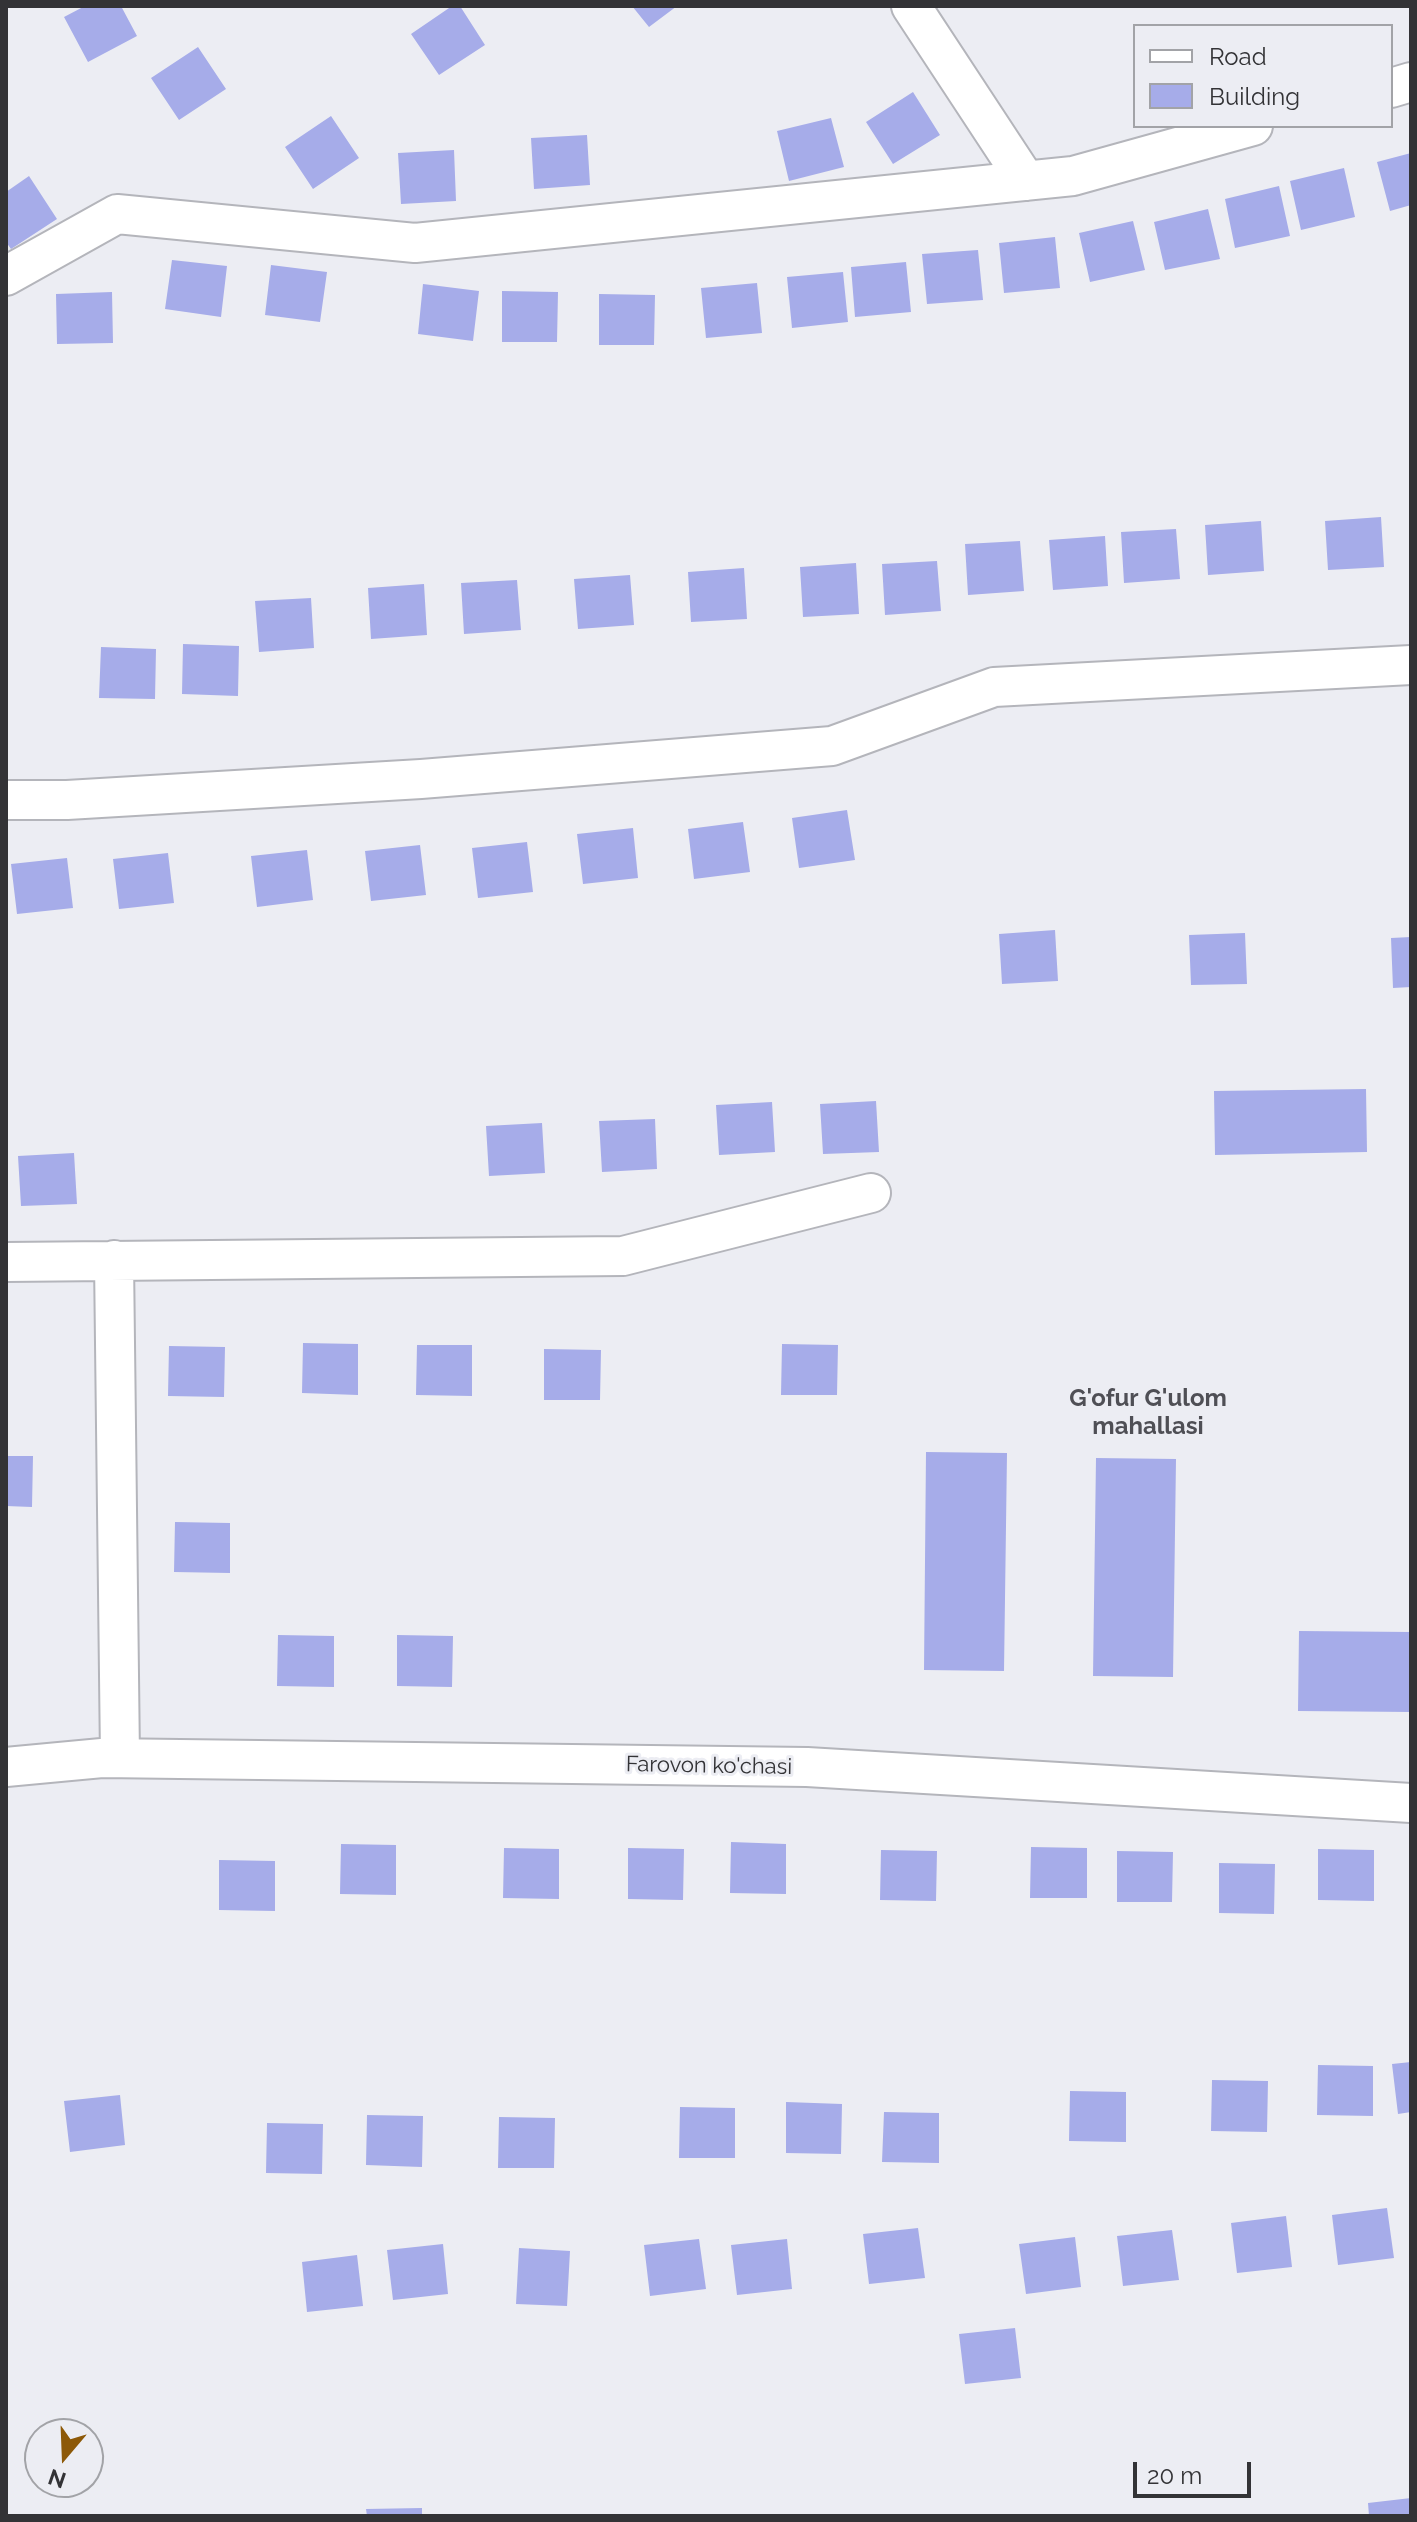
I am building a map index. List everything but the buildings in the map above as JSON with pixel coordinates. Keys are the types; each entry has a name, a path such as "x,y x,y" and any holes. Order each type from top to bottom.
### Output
{"street":[{"path":"911,6 1026,181"},
{"path":"6,276 117,214 415,243 1073,176 1246,128"},
{"path":"6,800 67,800 421,779 832,746 994,687 1411,665"},
{"path":"6,1262 623,1256 871,1193"},
{"path":"114,1260 120,1758"},
{"name":"Farovon ko'chasi","path":"6,1767 120,1758 807,1767 1411,1803"}],"district":[{"name":"G'ofur G'ulom mahallasi","path":"1148,1413"}]}
